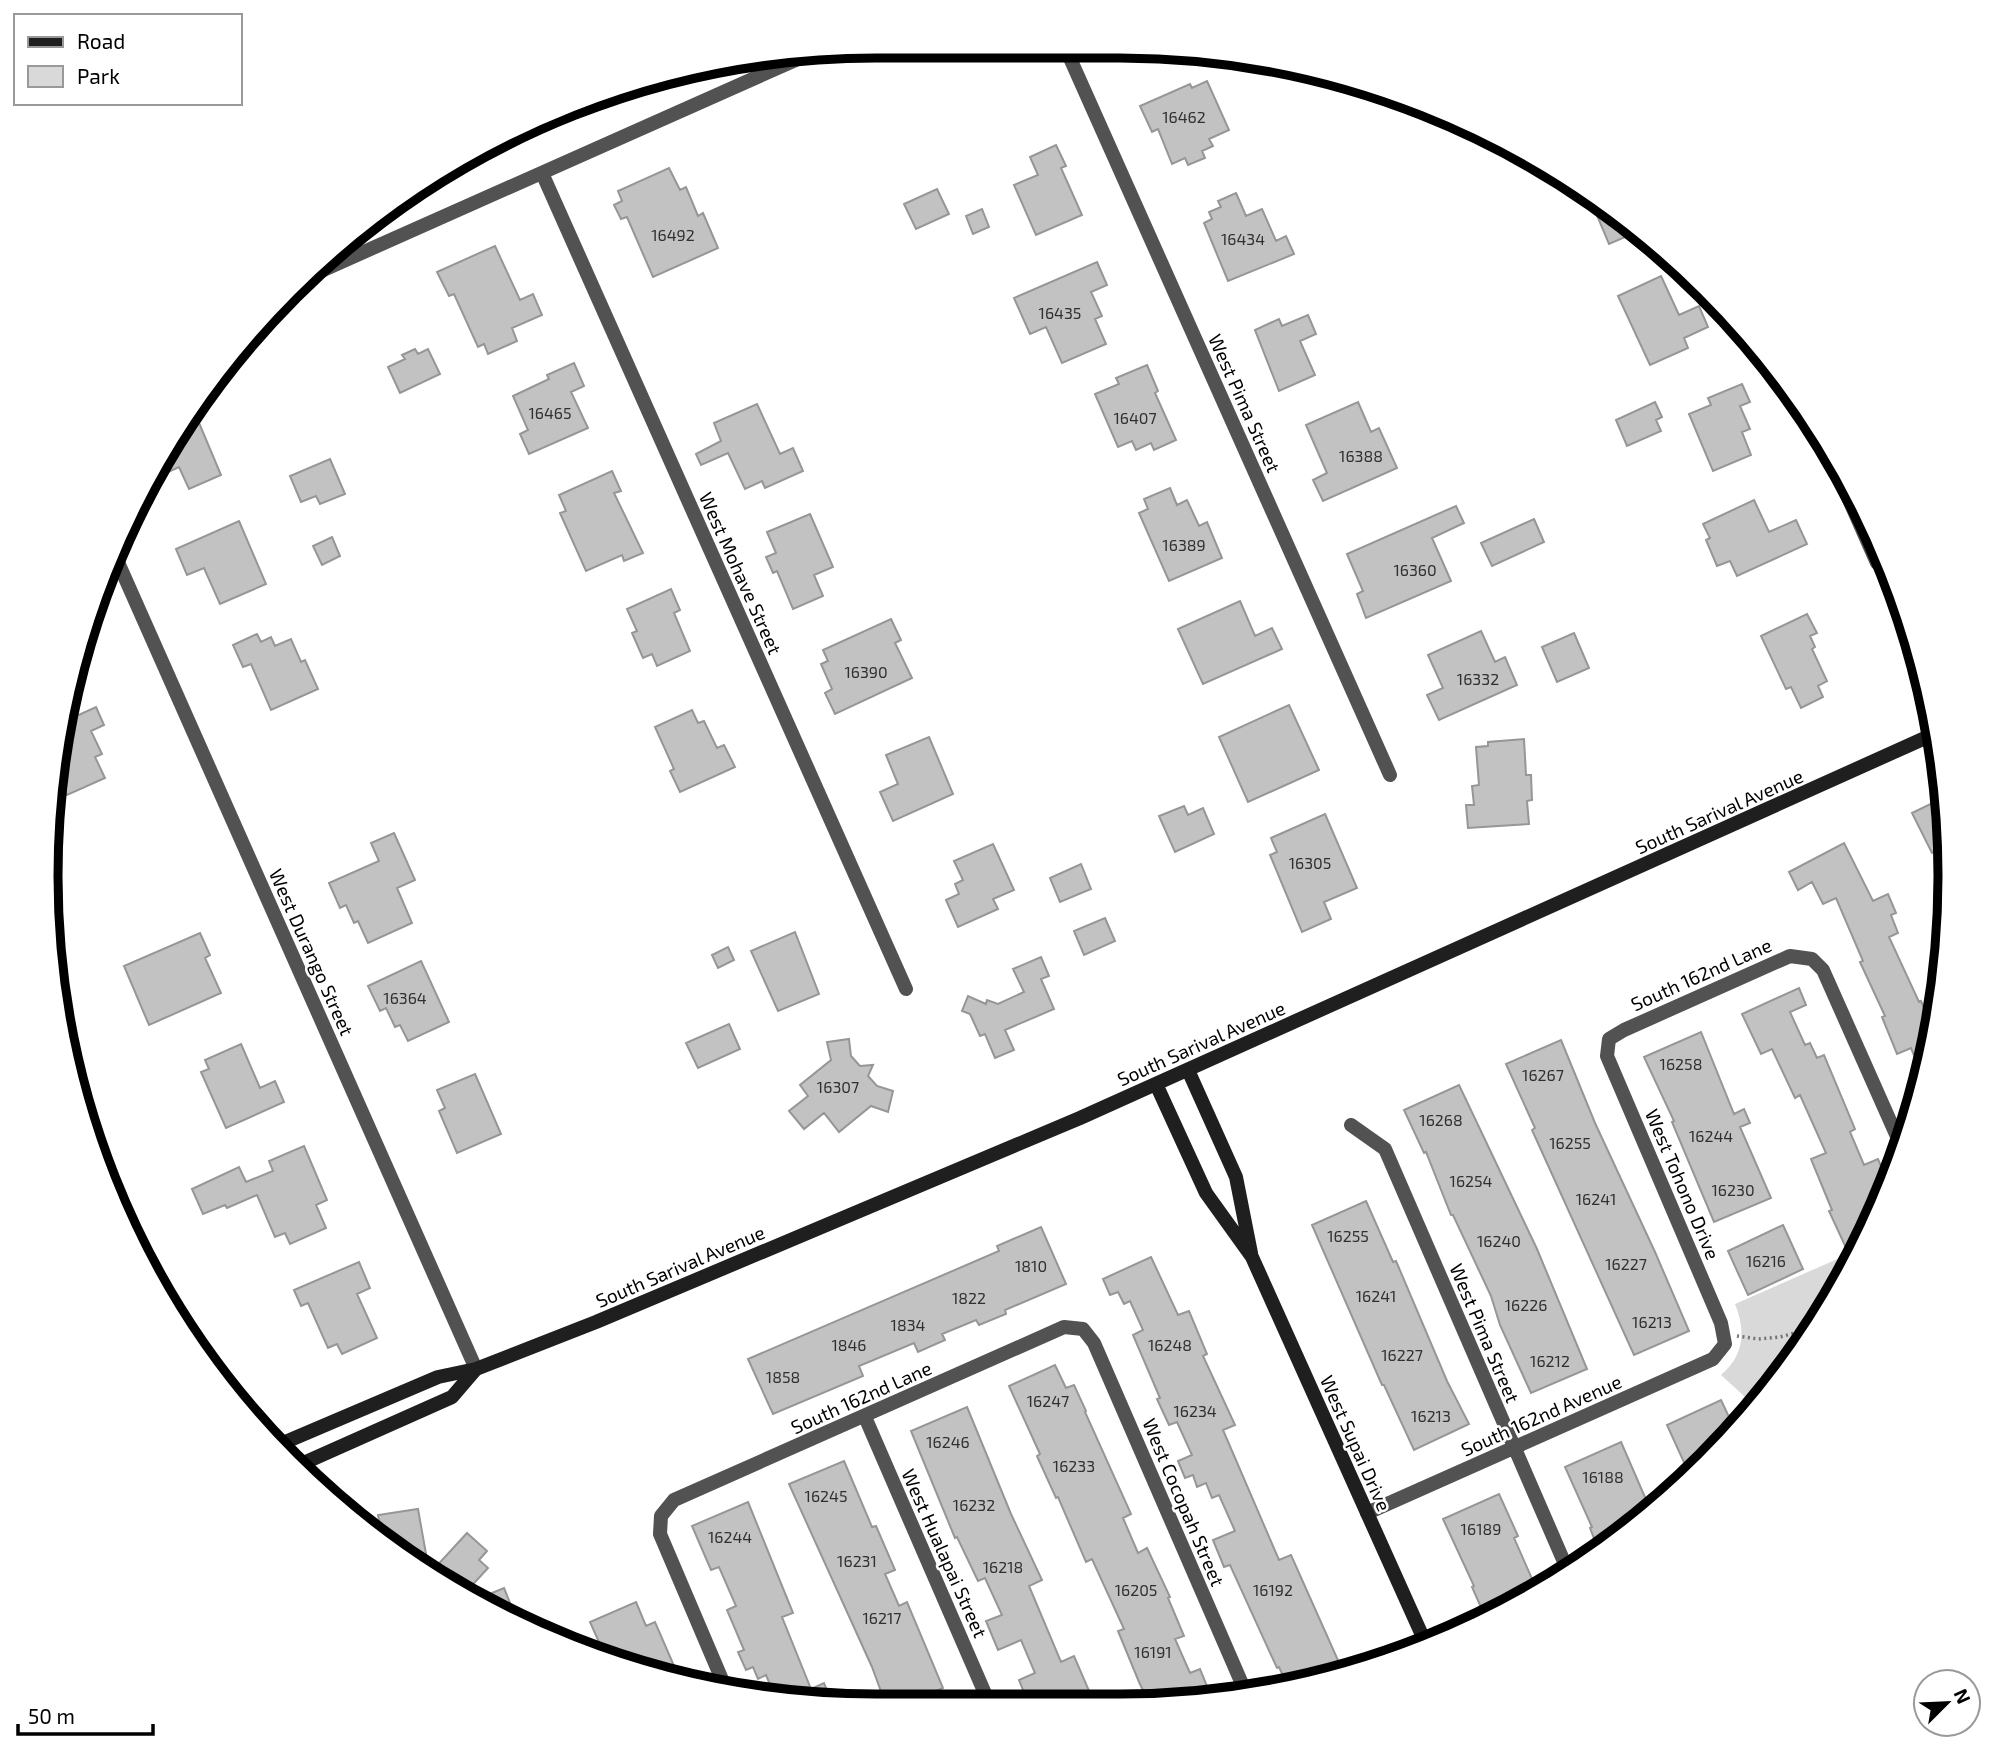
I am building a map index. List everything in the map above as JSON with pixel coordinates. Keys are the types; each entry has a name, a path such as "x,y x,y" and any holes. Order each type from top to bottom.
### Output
{"main road":[{"name":"South Sarival Avenue","path":"285,1442 438,1377 476,1369 851,1215 1188,1070 1926,737"},
{"name":"West Supai Drive","path":"1188,1070 1236,1177 1252,1258"},
{"name":"West Supai Drive","path":"1156,1084 1206,1193 1252,1258 1422,1636"},
{"name":"South Sarival Avenue","path":"305,1462 452,1397 476,1369"}],"street":[{"name":"West Pima Street","path":"1070,58 1390,775"},
{"path":"329,267 788,63"},
{"name":"West Mohave Street","path":"542,173 906,989"},
{"name":"West Durango Street","path":"119,565 476,1369"},
{"name":"South 162nd Lane","path":"1609,1039 1790,956 1812,960 1823,970 1896,1135"},
{"name":"West Tohono Drive","path":"1609,1039 1607,1056 1721,1323 1725,1344"},
{"name":"West Pima Street","path":"1351,1125 1385,1149 1564,1563"},
{"name":"South 162nd Lane","path":"722,1680 660,1534 662,1516 674,1500 1064,1327 1083,1329"},
{"name":"West Cocopah Street","path":"1083,1329 1094,1343 1242,1685"},
{"name":"South 162nd Avenue","path":"1367,1513 1713,1359 1725,1344"},
{"name":"West Hualapai Street","path":"865,1417 985,1694"}],"path":[{"path":"1725,1344 1739,1335 1768,1339 1800,1331"}],"green space":[{"path":"1844,1256 1800,1331 1748,1400 1721,1375 1734,1360 1741,1342 1741,1324 1735,1304"}],"building":[{"path":"1207,81 1229,130 1209,139 1213,146 1202,151 1205,158 1188,165 1185,158 1172,164 1158,129 1152,132 1140,106 1190,84 1192,88"},
{"path":"1056,145 1066,166 1061,168 1082,215 1036,235 1014,185 1038,175 1030,157"},
{"path":"669,168 680,190 686,187 698,216 703,213 718,248 653,277 627,217 621,219 614,205 622,201 618,191"},
{"path":"937,189 949,214 916,229 904,204"},
{"path":"1236,193 1246,216 1262,209 1276,241 1286,236 1294,254 1228,281 1204,223 1212,219 1209,212 1221,207 1218,201"},
{"path":"982,209 989,227 973,234 966,216"},
{"path":"1595,210 1629,236 1609,244"},
{"path":"495,246 520,300 533,294 542,315 512,328 517,341 488,354 484,344 478,347 454,294 449,296 437,272"},
{"path":"1097,262 1107,285 1091,292 1102,316 1095,319 1106,344 1062,363 1046,327 1030,334 1014,298"},
{"path":"1661,276 1679,315 1699,306 1708,327 1684,338 1688,348 1650,365 1618,296"},
{"path":"1308,315 1316,334 1300,341 1315,375 1279,391 1255,330 1279,319 1282,326"},
{"path":"415,349 418,354 428,349 440,374 400,393 388,367 405,359 402,355"},
{"path":"574,363 584,386 571,392 588,428 529,454 520,434 528,430 513,396 549,379 547,375"},
{"path":"1147,365 1158,391 1155,393 1176,440 1154,450 1151,443 1136,450 1132,441 1118,447 1095,394 1119,384 1116,378"},
{"path":"1742,384 1750,402 1740,406 1750,429 1742,432 1751,455 1713,471 1689,414 1711,405 1708,398"},
{"path":"1358,402 1371,432 1379,428 1397,468 1323,501 1313,480 1327,473 1306,425"},
{"path":"1655,402 1662,417 1656,420 1661,431 1627,446 1616,420"},
{"path":"757,404 780,454 793,448 803,471 765,488 762,481 745,489 728,453 701,465 696,454 721,441 714,423"},
{"path":"197,419 221,475 189,489 179,467 163,474"},
{"path":"330,459 345,494 320,504 316,496 301,502 290,476"},
{"path":"612,471 621,491 614,493 643,553 624,561 622,555 586,571 560,513 566,511 559,495"},
{"path":"1170,488 1177,505 1187,500 1199,526 1207,522 1222,558 1169,581 1139,513 1148,509 1144,499"},
{"path":"1754,500 1769,532 1796,520 1807,544 1737,576 1730,561 1717,566 1706,540 1710,538 1703,524"},
{"path":"1456,506 1464,523 1432,538 1451,581 1366,618 1357,594 1363,591 1347,554"},
{"path":"810,514 833,567 814,575 823,596 793,609 777,571 773,573 766,557 776,553 767,532"},
{"path":"1534,519 1544,542 1492,566 1481,543"},
{"path":"239,521 266,584 220,604 204,568 187,575 176,549"},
{"path":"332,537 340,556 322,565 313,546"},
{"path":"671,589 680,610 674,613 690,651 657,666 652,654 643,658 632,633 637,631 627,609"},
{"path":"1240,601 1255,636 1272,628 1282,649 1203,684 1178,629"},
{"path":"1807,614 1817,633 1810,636 1815,647 1812,649 1827,681 1818,686 1823,697 1801,708 1791,687 1786,689 1761,636"},
{"path":"891,619 901,640 895,643 912,678 835,714 825,693 832,689 821,664 828,661 823,650"},
{"path":"1481,631 1495,662 1505,657 1517,685 1439,720 1427,695 1443,688 1428,655"},
{"path":"1574,633 1589,668 1557,682 1542,647"},
{"path":"257,634 261,642 271,637 275,646 291,639 301,662 305,660 318,689 271,710 251,664 243,667 233,645"},
{"path":"1289,705 1319,770 1248,802 1219,737"},
{"path":"96,707 104,725 91,731 102,754 95,757 105,778 67,795 63,788 73,718"},
{"path":"692,710 698,723 704,721 717,748 724,745 735,767 680,792 670,771 674,769 655,727"},
{"path":"929,737 953,794 893,821 880,792 898,784 886,755"},
{"path":"1524,739 1526,775 1531,775 1532,800 1527,801 1529,824 1468,828 1466,805 1474,805 1472,786 1479,785 1476,747 1488,746 1488,742"},
{"path":"1934,802 1937,850 1932,853 1912,813"},
{"path":"1184,806 1188,815 1203,808 1214,834 1175,852 1159,816"},
{"path":"1325,814 1357,888 1324,902 1331,919 1302,932 1270,855 1277,852 1271,838"},
{"path":"394,833 415,880 397,888 412,923 368,943 358,921 354,923 346,905 340,908 329,883 379,861 371,843"},
{"path":"1844,843 1873,901 1888,894 1896,913 1891,915 1898,933 1889,937 1926,1014 1917,1062 1911,1048 1897,1054 1882,1017 1885,1016 1860,962 1863,961 1836,898 1823,904 1812,882 1798,890 1789,872"},
{"path":"993,844 1014,890 993,899 998,909 958,927 946,900 959,894 955,884 963,880 954,861"},
{"path":"1081,864 1091,889 1060,902 1050,878"},
{"path":"1105,918 1115,941 1084,955 1074,931"},
{"path":"795,932 819,994 778,1011 751,951"},
{"path":"200,933 210,955 205,958 221,993 149,1025 124,966"},
{"path":"728,947 734,960 718,968 712,955"},
{"path":"1041,957 1049,976 1041,979 1054,1009 1005,1030 1014,1050 995,1058 985,1034 980,1036 970,1014 962,1011 968,996 986,1004 987,1000 998,1004 1024,992 1013,969"},
{"path":"421,961 449,1022 408,1041 400,1025 395,1027 386,1008 380,1011 368,986"},
{"path":"1799,988 1806,1005 1790,1012 1805,1045 1810,1043 1817,1058 1824,1055 1855,1129 1850,1132 1864,1165 1878,1159 1883,1171 1848,1250 1829,1211 1832,1210 1811,1159 1826,1153 1800,1095 1795,1098 1772,1049 1761,1054 1742,1014"},
{"path":"729,1024 740,1049 698,1068 686,1043"},
{"path":"1701,1032 1734,1114 1744,1109 1750,1123 1740,1127 1771,1198 1714,1222 1672,1122 1674,1121 1644,1057"},
{"path":"849,1039 851,1056 860,1066 873,1065 868,1076 877,1086 893,1091 888,1112 871,1106 839,1132 824,1113 804,1129 789,1111 808,1096 800,1085 831,1060 827,1042"},
{"path":"1561,1040 1595,1123 1689,1331 1634,1355 1532,1130 1535,1128 1506,1064"},
{"path":"241,1044 260,1088 275,1081 284,1102 226,1128 201,1072 209,1069 205,1060"},
{"path":"475,1074 501,1134 457,1153 439,1111 445,1108 437,1090"},
{"path":"1459,1085 1537,1249 1587,1369 1531,1393 1500,1325 1491,1296 1451,1215 1426,1152 1424,1153 1404,1110"},
{"path":"304,1146 327,1200 316,1205 326,1228 290,1244 285,1233 275,1237 257,1195 227,1208 225,1205 203,1214 192,1189 239,1167 246,1182 273,1171 269,1161"},
{"path":"1366,1201 1469,1424 1414,1450 1382,1385 1312,1225"},
{"path":"1783,1225 1803,1269 1748,1295 1728,1251"},
{"path":"1041,1227 1066,1284 1005,1310 1006,1314 979,1325 976,1320 942,1334 945,1340 918,1352 914,1343 859,1366 863,1376 773,1414 748,1359 999,1251 997,1246"},
{"path":"1151,1257 1178,1315 1189,1311 1207,1354 1203,1356 1235,1425 1223,1430 1279,1560 1291,1555 1340,1664 1284,1678 1279,1667 1277,1668 1230,1565 1224,1567 1213,1540 1235,1531 1219,1495 1212,1498 1206,1483 1197,1487 1193,1475 1185,1478 1178,1461 1192,1455 1177,1422 1169,1425 1157,1399 1160,1398 1133,1335 1143,1330 1130,1301 1124,1304 1118,1292 1110,1295 1103,1279"},
{"path":"359,1262 370,1288 357,1294 377,1338 342,1354 337,1344 328,1348 308,1303 301,1306 294,1290"},
{"path":"1055,1365 1066,1388 1074,1385 1131,1514 1123,1518 1138,1553 1147,1548 1170,1597 1168,1598 1184,1636 1175,1639 1190,1673 1200,1669 1208,1689 1144,1693 1118,1631 1124,1629 1092,1559 1086,1562 1037,1456 1040,1454 1009,1386"},
{"path":"1721,1400 1731,1421 1686,1467 1667,1425"},
{"path":"967,1407 1011,1514 1042,1580 1029,1586 1061,1662 1074,1656 1090,1694 1025,1694 1019,1680 1035,1673 1021,1640 998,1650 986,1621 1002,1615 985,1578 978,1581 957,1537 955,1538 911,1431"},
{"path":"1621,1442 1647,1502 1595,1541 1590,1528 1592,1527 1565,1467"},
{"path":"844,1461 872,1527 876,1526 895,1570 885,1574 899,1606 907,1602 943,1688 929,1694 882,1694 789,1484"},
{"path":"1499,1494 1518,1536 1514,1538 1534,1582 1482,1610 1443,1519"},
{"path":"748,1502 793,1613 782,1617 811,1689 824,1683 828,1692 771,1687 766,1675 758,1679 753,1667 746,1670 738,1652 744,1650 727,1610 736,1606 719,1567 711,1570 692,1526"},
{"path":"418,1509 426,1554 420,1555 380,1527 378,1515"},
{"path":"467,1533 487,1551 479,1560 488,1568 471,1587 437,1566"},
{"path":"504,1588 513,1609 486,1595"},
{"path":"636,1602 646,1626 655,1622 675,1669 601,1646 590,1622"}]}
